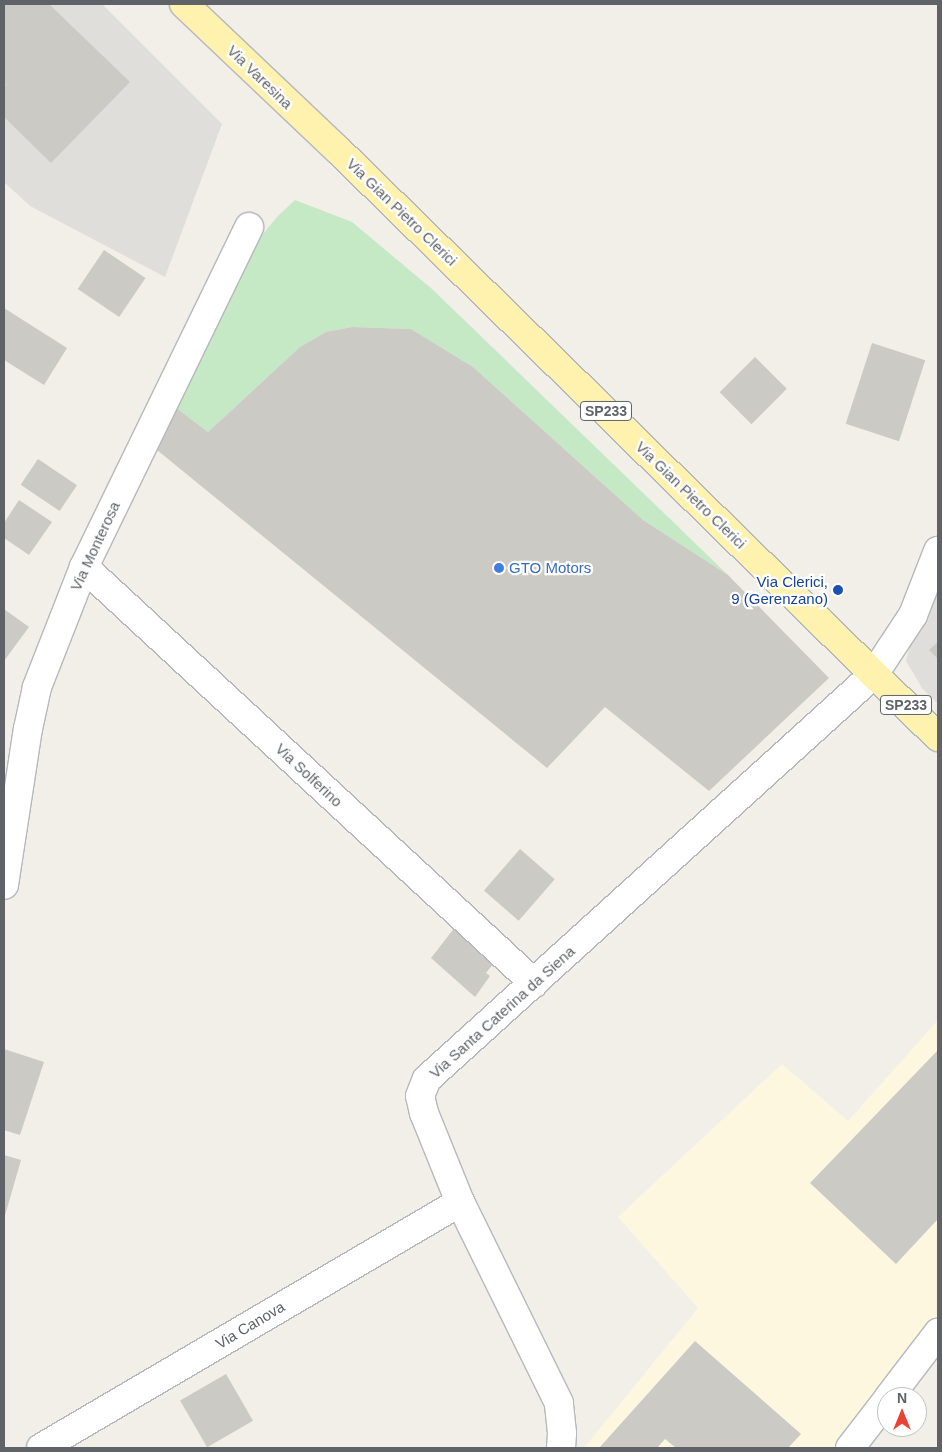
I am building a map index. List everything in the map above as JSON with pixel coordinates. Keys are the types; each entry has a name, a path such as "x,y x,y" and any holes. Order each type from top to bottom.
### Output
{"main road":[{"name":"Via Varesina","path":"184,4 337,149"},
{"name":"Via Gian Pietro Clerici","path":"337,149 938,737"}],"street":[{"name":"Via Monterosa","path":"4,885 28,729 37,687 84,567 249,227"},
{"name":"Via Santa Caterina da Siena","path":"561,1448 562,1433 559,1403 460,1202 424,1113 420,1096 427,1079 874,674 913,615 938,551"},
{"name":"Via Solferino","path":"84,567 534,982"},
{"name":"Via Canova","path":"41,1448 460,1202"},
{"path":"897,1387 938,1335"},
{"path":"850,1448 877,1412"}],"shaded area":[{"path":"4,4 102,4 222,124 165,277 30,206 4,182"},
{"path":"938,570 938,704 922,688 906,661 916,622"},
{"path":"938,1020 938,1324 886,1387 877,1387 877,1398 836,1448 584,1448 698,1308 618,1217 782,1064 848,1121"}],"green space":[{"path":"295,200 352,222 432,289 728,575 643,520 473,367 411,329 352,327 326,332 300,347 208,432 175,407 257,241 278,216"}],"building":[{"path":"4,4 49,4 130,82 51,163 4,117 4,87 6,85 4,82"},
{"path":"104,250 145,278 119,317 78,289"},
{"path":"4,308 67,348 44,385 4,360"},
{"path":"352,327 411,329 473,367 643,520 728,575 829,678 709,791 605,707 547,768 157,450 175,407 208,432 300,347 326,332"},
{"path":"872,343 925,360 899,441 846,424"},
{"path":"755,357 787,389 751,424 720,392"},
{"path":"38,459 77,485 60,511 21,485"},
{"path":"19,500 52,522 29,555 4,538 4,523"},
{"path":"4,609 29,627 4,661"},
{"path":"938,642 938,659 929,650"},
{"path":"520,849 555,879 519,921 484,891"},
{"path":"459,922 498,958 486,973 490,976 475,997 431,958"},
{"path":"4,1049 44,1062 20,1135 4,1130"},
{"path":"938,1050 938,1219 896,1264 810,1183"},
{"path":"4,1155 21,1160 4,1219"},
{"path":"695,1341 801,1434 788,1448 676,1448 665,1439 657,1448 599,1448"},
{"path":"226,1374 253,1421 207,1447 180,1400"}],"place":[{"name":"GTO Motors","path":"499,568"},
{"name":"Via Clerici, 9 (Gerenzano)","path":"838,590"}]}
